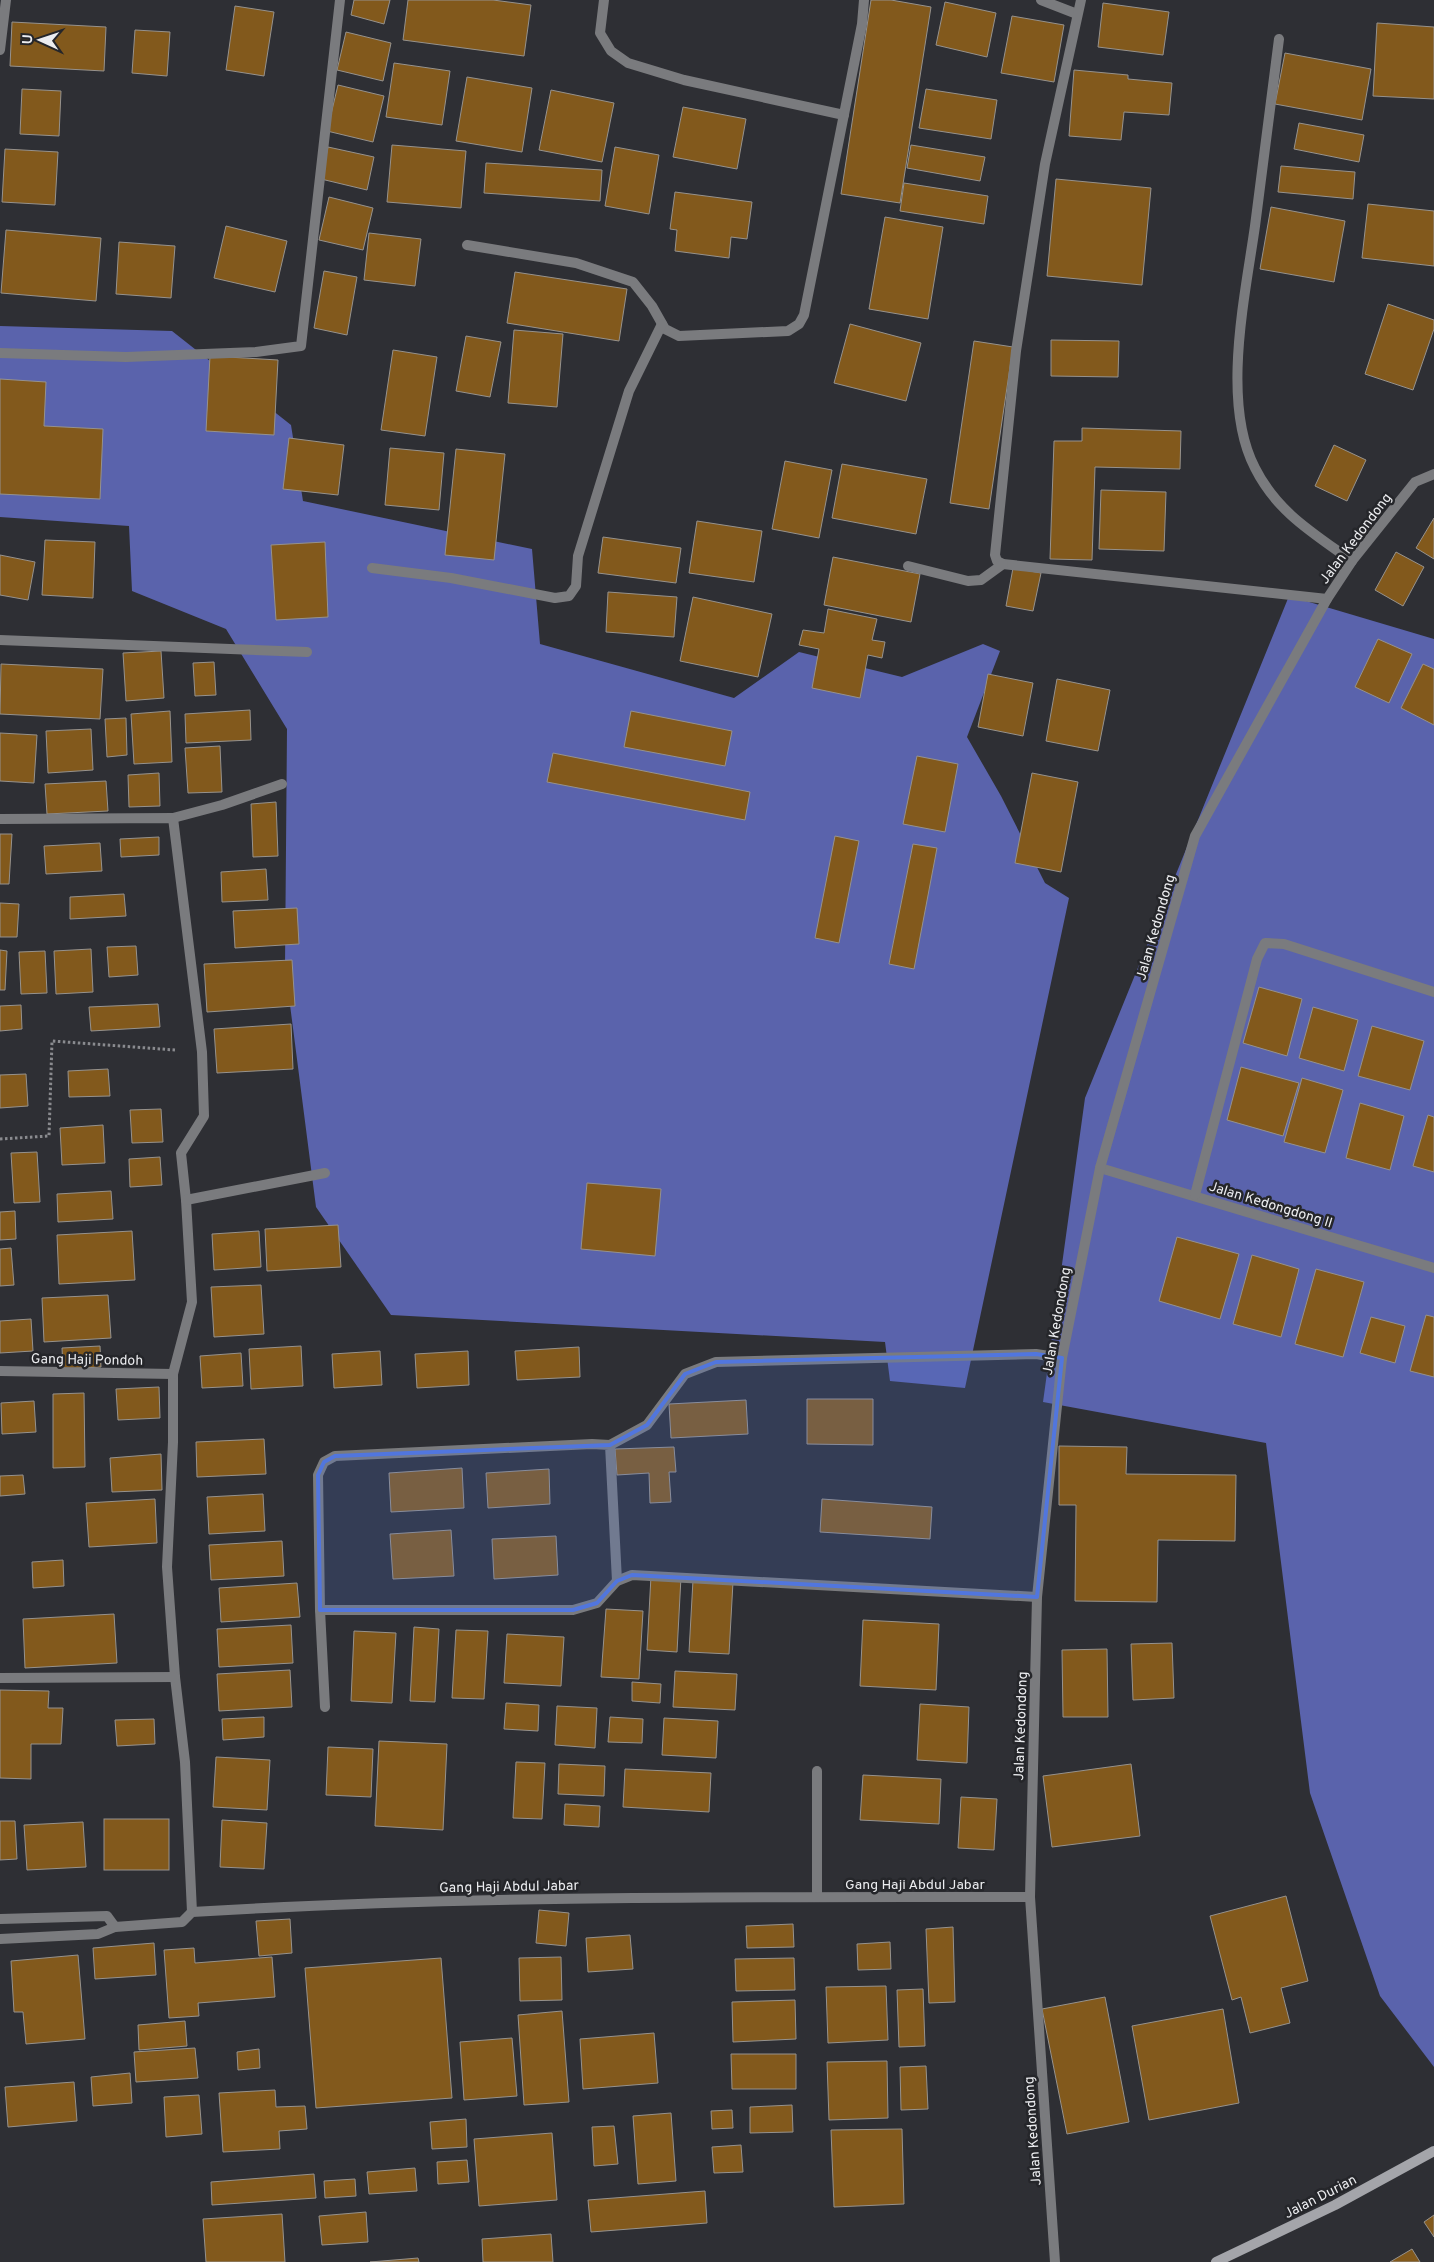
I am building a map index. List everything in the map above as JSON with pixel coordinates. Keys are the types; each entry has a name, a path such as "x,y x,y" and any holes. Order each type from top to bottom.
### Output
{"main road":[{"name":"Jalan Durian","path":"1216,2262 1335,2205 1434,2151"}],"street":[{"path":"0,50 6,0"},
{"path":"0,353 126,357 256,352 301,346 340,0"},
{"path":"604,0 600,33 611,51 628,63 684,80 844,115"},
{"path":"467,245 576,263 633,282 652,306 666,329 680,336 788,331 798,324 804,315 862,24 864,0"},
{"path":"1041,0 1077,14"},
{"path":"1081,0 1045,164 1016,351 994,555 997,561 1003,564 1327,599"},
{"path":"1279,39 1236,365 1243,435 1254,467 1272,497 1302,526 1352,561"},
{"path":"372,568 451,578 555,598 569,596 576,586 578,556 630,392 662,324"},
{"name":"Jalan Kedondong","path":"1055,2262 1030,1897 1037,1597 1062,1358 1100,1168 1195,836 1327,599 1352,561 1415,482 1434,474"},
{"path":"908,566 968,581 982,580 1003,564"},
{"path":"0,640 307,652"},
{"path":"0,819 173,818 222,806 282,784"},
{"path":"173,818 202,1052 204,1116 181,1153 186,1200 192,1302 173,1374 173,1442 167,1567 175,1677 185,1762 192,1912"},
{"path":"1195,1195 1257,959 1265,943 1284,944 1434,992"},
{"name":"Jalan Kedongdong II","path":"1100,1168 1434,1268"},
{"path":"186,1200 325,1173"},
{"path":"325,1706 320,1610 318,1475 324,1462 335,1456 610,1444 647,1425 685,1374 716,1362 1036,1354 1062,1358"},
{"name":"Gang Haji Pondoh","path":"0,1371 173,1374"},
{"path":"610,1444 617,1581"},
{"path":"320,1610 574,1610 597,1603 617,1581 632,1575 1037,1597"},
{"path":"0,1678 175,1677"},
{"path":"817,1771 817,1897"},
{"name":"Gang Haji Abdul Jabar","path":"0,1938 98,1934 114,1927 182,1922 192,1912 332,1903 679,1897 1030,1897"},
{"path":"0,1919 107,1916 114,1927"}],"path":[{"path":"0,1139 49,1136 52,1042 202,1052"}],"highlighted area":[{"path":"1036,1354 1062,1358 1037,1597 632,1575 617,1581 597,1603 573,1610 320,1610 318,1475 324,1462 335,1456 610,1445 647,1425 685,1374 716,1362"}],"shaded area":[{"path":"0,326 172,331 291,425 303,501 532,549 540,644 734,698 799,652 902,677 983,644 1000,651 967,737 1001,796 1045,883 1069,898 965,1388 890,1381 885,1342 391,1315 316,1207 285,966 287,729 226,629 132,591 129,526 0,517"},
{"path":"1289,596 1434,639 1434,2067 1380,1996 1310,1793 1266,1443 1043,1402 1085,1098"}],"building":[{"path":"354,0 390,0 384,24 351,15"},
{"path":"408,0 493,0 531,5 524,56 403,40"},
{"path":"871,0 891,0 931,7 900,203 841,194"},
{"path":"945,2 996,13 987,57 936,45"},
{"path":"1103,3 1169,12 1163,55 1098,47"},
{"path":"235,6 274,12 264,76 226,70"},
{"path":"1012,16 1064,25 1054,82 1001,73"},
{"path":"12,22 106,27 104,71 10,66"},
{"path":"1377,23 1434,27 1434,99 1373,96"},
{"path":"135,30 170,32 167,76 132,73"},
{"path":"346,32 391,43 383,81 337,70"},
{"path":"1285,53 1371,69 1362,120 1275,104"},
{"path":"394,63 450,71 442,125 386,117"},
{"path":"1074,70 1128,75 1128,79 1172,83 1169,115 1124,112 1121,140 1069,136"},
{"path":"467,77 532,88 522,152 456,141"},
{"path":"338,85 384,96 373,142 327,131"},
{"path":"22,89 61,91 59,136 20,134"},
{"path":"926,89 997,100 991,139 919,128"},
{"path":"551,90 614,103 602,162 539,150"},
{"path":"683,107 746,119 737,169 673,157"},
{"path":"1299,123 1364,135 1359,162 1294,149"},
{"path":"392,145 466,151 461,208 387,202"},
{"path":"911,145 985,157 980,181 907,168"},
{"path":"328,147 374,157 367,190 321,179"},
{"path":"615,147 659,155 649,214 605,206"},
{"path":"5,149 58,152 55,205 2,202"},
{"path":"486,163 602,170 600,201 484,193"},
{"path":"1281,166 1355,172 1353,199 1278,192"},
{"path":"1056,179 1151,188 1142,285 1047,276"},
{"path":"904,183 988,196 984,224 900,211"},
{"path":"675,192 752,202 747,239 731,237 729,258 675,251 677,230 670,229"},
{"path":"329,197 373,208 363,250 319,240"},
{"path":"1368,204 1434,211 1434,266 1362,258"},
{"path":"1271,207 1345,221 1334,282 1260,269"},
{"path":"885,217 943,227 928,319 869,309"},
{"path":"226,226 287,241 275,292 214,278"},
{"path":"6,230 101,238 96,301 1,293"},
{"path":"369,233 421,239 415,286 364,280"},
{"path":"119,242 175,246 171,298 116,294"},
{"path":"324,271 357,277 347,335 314,328"},
{"path":"515,272 627,289 619,341 507,323"},
{"path":"1388,304 1434,320 1434,329 1413,390 1365,374"},
{"path":"850,324 921,343 906,401 834,383"},
{"path":"514,330 563,334 557,407 508,403"},
{"path":"466,336 501,342 490,397 456,391"},
{"path":"1051,340 1119,341 1118,377 1051,376"},
{"path":"974,341 1013,347 989,509 950,503"},
{"path":"393,350 437,357 425,436 381,430"},
{"path":"210,356 278,360 274,435 206,431"},
{"path":"0,379 46,382 44,426 103,429 100,499 0,494"},
{"path":"1082,428 1181,431 1180,469 1095,467 1092,560 1050,559 1054,441 1082,441"},
{"path":"289,438 344,445 338,495 283,489"},
{"path":"1334,445 1366,460 1347,501 1315,486"},
{"path":"390,448 444,453 439,510 385,505"},
{"path":"456,449 505,454 494,560 445,555"},
{"path":"785,461 832,470 819,538 772,529"},
{"path":"842,464 927,479 916,534 832,518"},
{"path":"1101,490 1166,492 1164,551 1099,549"},
{"path":"1434,518 1434,559 1416,548"},
{"path":"697,521 762,531 754,582 689,573"},
{"path":"603,537 681,548 676,583 598,573"},
{"path":"45,540 95,542 93,598 42,595"},
{"path":"325,542 328,617 276,620 271,545"},
{"path":"1396,552 1424,567 1403,606 1375,590"},
{"path":"0,555 35,562 28,600 0,595"},
{"path":"833,557 920,574 911,622 824,605"},
{"path":"1013,568 1041,573 1033,611 1006,606"},
{"path":"608,592 677,597 674,637 606,632"},
{"path":"693,597 772,614 758,677 680,661"},
{"path":"828,609 877,619 872,640 885,642 882,658 868,655 860,698 812,688 819,649 799,645 803,630 824,633"},
{"path":"1378,639 1412,654 1389,703 1355,687"},
{"path":"161,651 164,698 126,701 123,653"},
{"path":"214,662 216,695 195,696 193,663"},
{"path":"1,664 103,669 100,719 0,714"},
{"path":"1423,664 1434,669 1434,725 1401,708"},
{"path":"988,674 1033,683 1023,736 978,727"},
{"path":"1057,679 1110,690 1098,751 1046,741"},
{"path":"250,710 251,740 186,743 185,714"},
{"path":"170,711 172,762 134,764 131,714"},
{"path":"631,711 732,731 725,766 624,747"},
{"path":"126,718 127,755 107,757 105,719"},
{"path":"91,729 93,770 48,773 46,731"},
{"path":"0,733 37,735 34,783 0,781"},
{"path":"220,746 222,792 188,793 185,748"},
{"path":"553,753 750,792 745,820 547,782"},
{"path":"917,756 958,764 945,832 903,824"},
{"path":"159,773 160,806 129,807 128,775"},
{"path":"1032,773 1078,782 1061,872 1015,863"},
{"path":"106,781 108,811 47,814 45,784"},
{"path":"276,802 278,856 253,857 251,804"},
{"path":"0,834 12,834 9,884 0,884"},
{"path":"835,836 859,841 839,943 815,938"},
{"path":"159,837 159,855 121,857 120,839"},
{"path":"100,843 102,871 46,874 44,846"},
{"path":"913,844 937,848 914,969 889,964"},
{"path":"266,869 268,900 222,902 221,872"},
{"path":"124,894 126,916 70,919 70,897"},
{"path":"0,903 19,904 17,937 0,937"},
{"path":"297,908 299,944 235,948 233,911"},
{"path":"136,946 138,975 109,977 107,947"},
{"path":"91,949 93,992 56,994 54,951"},
{"path":"0,950 7,951 5,990 0,990"},
{"path":"45,951 47,993 21,994 19,952"},
{"path":"292,960 295,1006 207,1012 204,964"},
{"path":"1259,987 1302,999 1287,1056 1243,1043"},
{"path":"158,1004 160,1027 91,1031 89,1007"},
{"path":"21,1005 22,1029 0,1031 0,1006"},
{"path":"1313,1007 1358,1020 1344,1071 1299,1058"},
{"path":"291,1024 293,1069 217,1073 214,1029"},
{"path":"1372,1026 1424,1041 1410,1090 1358,1076"},
{"path":"1241,1067 1299,1083 1283,1136 1227,1120"},
{"path":"108,1069 110,1096 69,1097 68,1071"},
{"path":"26,1074 28,1106 0,1108 0,1075"},
{"path":"1302,1078 1343,1090 1325,1153 1284,1142"},
{"path":"1360,1103 1404,1116 1390,1170 1346,1158"},
{"path":"161,1109 163,1142 132,1143 130,1110"},
{"path":"1428,1115 1434,1117 1434,1172 1413,1166"},
{"path":"103,1125 105,1163 62,1165 60,1128"},
{"path":"37,1152 40,1202 14,1203 11,1153"},
{"path":"160,1157 162,1185 130,1187 129,1159"},
{"path":"587,1183 661,1189 655,1256 581,1249"},
{"path":"111,1191 113,1219 58,1222 57,1194"},
{"path":"15,1211 16,1239 0,1240 0,1212"},
{"path":"338,1225 341,1267 267,1271 265,1229"},
{"path":"132,1231 135,1280 59,1284 57,1235"},
{"path":"259,1231 261,1267 214,1270 212,1234"},
{"path":"1177,1237 1239,1254 1220,1319 1159,1301"},
{"path":"11,1248 14,1285 0,1286 0,1249"},
{"path":"1252,1255 1299,1269 1281,1337 1233,1324"},
{"path":"1316,1269 1364,1282 1343,1357 1295,1344"},
{"path":"261,1285 264,1334 214,1337 211,1287"},
{"path":"108,1295 111,1338 44,1342 42,1298"},
{"path":"1426,1315 1434,1317 1434,1377 1410,1371"},
{"path":"1371,1317 1405,1326 1395,1363 1360,1353"},
{"path":"31,1319 33,1351 0,1353 0,1321"},
{"path":"100,1346 101,1367 63,1369 62,1348"},
{"path":"301,1346 303,1386 251,1389 249,1349"},
{"path":"579,1347 580,1377 517,1380 515,1351"},
{"path":"380,1351 382,1385 334,1388 332,1354"},
{"path":"468,1351 469,1385 417,1388 415,1354"},
{"path":"241,1353 243,1386 202,1388 200,1356"},
{"path":"159,1387 160,1418 118,1420 116,1389"},
{"path":"84,1393 85,1467 53,1468 53,1394"},
{"path":"807,1399 873,1399 873,1445 807,1444"},
{"path":"746,1400 748,1434 671,1438 669,1404"},
{"path":"34,1401 36,1432 2,1434 1,1403"},
{"path":"264,1439 266,1474 197,1477 196,1442"},
{"path":"1059,1446 1127,1447 1126,1474 1236,1475 1235,1541 1158,1540 1157,1602 1075,1601 1076,1505 1059,1505"},
{"path":"674,1447 676,1472 669,1472 671,1502 650,1503 649,1473 617,1475 615,1449"},
{"path":"161,1454 162,1490 112,1492 110,1458"},
{"path":"462,1468 464,1508 391,1512 389,1473"},
{"path":"549,1469 550,1504 488,1508 486,1473"},
{"path":"23,1475 25,1494 0,1496 0,1476"},
{"path":"263,1494 265,1531 209,1534 207,1497"},
{"path":"155,1499 157,1543 89,1547 86,1503"},
{"path":"822,1499 932,1507 930,1539 820,1532"},
{"path":"451,1530 454,1576 393,1579 390,1534"},
{"path":"556,1536 558,1575 494,1579 492,1539"},
{"path":"282,1541 284,1576 211,1580 209,1545"},
{"path":"63,1560 64,1586 33,1588 32,1562"},
{"path":"651,1576 681,1577 677,1652 647,1650"},
{"path":"693,1580 733,1582 729,1654 689,1652"},
{"path":"297,1583 300,1617 221,1622 219,1588"},
{"path":"606,1609 643,1611 639,1679 601,1677"},
{"path":"114,1614 117,1663 25,1668 23,1619"},
{"path":"863,1620 939,1624 936,1690 860,1686"},
{"path":"291,1625 293,1663 219,1667 217,1629"},
{"path":"414,1627 439,1629 435,1702 410,1701"},
{"path":"456,1630 488,1631 484,1699 452,1698"},
{"path":"354,1631 396,1633 392,1703 351,1701"},
{"path":"507,1634 564,1637 561,1686 504,1683"},
{"path":"1172,1643 1174,1698 1133,1700 1131,1644"},
{"path":"1107,1649 1108,1717 1063,1717 1062,1650"},
{"path":"290,1670 292,1707 219,1711 217,1674"},
{"path":"675,1671 737,1674 735,1710 673,1707"},
{"path":"632,1682 661,1684 660,1703 632,1701"},
{"path":"0,1690 49,1691 48,1708 63,1708 61,1744 31,1744 31,1779 0,1778"},
{"path":"506,1703 539,1705 538,1731 504,1729"},
{"path":"920,1704 969,1707 967,1763 917,1760"},
{"path":"557,1706 597,1708 595,1748 555,1745"},
{"path":"264,1717 264,1737 223,1740 222,1719"},
{"path":"610,1717 643,1719 642,1743 608,1742"},
{"path":"664,1718 718,1721 716,1758 662,1755"},
{"path":"154,1719 155,1744 117,1746 115,1720"},
{"path":"379,1741 447,1744 443,1830 375,1826"},
{"path":"328,1747 373,1749 371,1797 326,1795"},
{"path":"216,1757 270,1760 267,1810 213,1807"},
{"path":"516,1762 545,1763 542,1819 513,1818"},
{"path":"559,1764 605,1766 604,1796 558,1794"},
{"path":"1131,1764 1140,1836 1052,1847 1043,1776"},
{"path":"625,1769 711,1773 709,1812 623,1807"},
{"path":"863,1775 941,1779 939,1824 860,1820"},
{"path":"961,1797 997,1799 994,1850 958,1848"},
{"path":"565,1804 600,1806 599,1827 564,1825"},
{"path":"104,1819 169,1819 169,1870 104,1870"},
{"path":"222,1820 267,1823 264,1869 220,1867"},
{"path":"0,1821 15,1821 17,1859 0,1860"},
{"path":"83,1822 86,1867 27,1870 24,1825"},
{"path":"1286,1896 1308,1981 1281,1988 1290,2023 1250,2033 1241,1997 1232,2000 1210,1916"},
{"path":"539,1910 569,1913 566,1946 536,1943"},
{"path":"290,1919 292,1953 259,1956 256,1921"},
{"path":"793,1924 794,1947 747,1948 746,1926"},
{"path":"953,1927 955,2002 929,2003 926,1929"},
{"path":"630,1935 633,1969 588,1972 586,1938"},
{"path":"890,1942 891,1969 858,1970 857,1944"},
{"path":"154,1943 156,1975 95,1979 93,1948"},
{"path":"194,1948 195,1963 272,1957 275,1997 198,2003 199,2016 169,2018 164,1950"},
{"path":"78,1955 85,2039 26,2044 23,2012 14,2012 11,1961"},
{"path":"561,1957 562,2000 520,2001 519,1958"},
{"path":"441,1958 452,2098 316,2108 305,1968"},
{"path":"794,1958 795,1990 736,1991 735,1959"},
{"path":"886,1986 888,2040 828,2043 826,1987"},
{"path":"923,1989 925,2046 899,2047 897,1990"},
{"path":"1105,1997 1129,2122 1067,2134 1042,2009"},
{"path":"795,2000 796,2039 733,2042 732,2002"},
{"path":"1223,2009 1239,2103 1149,2120 1132,2026"},
{"path":"562,2011 569,2102 524,2105 518,2015"},
{"path":"185,2021 187,2046 139,2050 138,2025"},
{"path":"654,2033 658,2083 583,2089 580,2039"},
{"path":"512,2038 517,2096 464,2100 460,2042"},
{"path":"195,2048 198,2078 136,2082 134,2052"},
{"path":"259,2049 260,2068 238,2070 237,2052"},
{"path":"731,2054 796,2054 796,2089 732,2089"},
{"path":"887,2061 888,2118 829,2120 827,2062"},
{"path":"926,2066 928,2109 901,2110 900,2067"},
{"path":"130,2073 132,2103 93,2106 91,2077"},
{"path":"74,2082 77,2121 8,2127 5,2087"},
{"path":"275,2090 276,2107 305,2106 307,2129 279,2131 280,2149 223,2152 219,2093"},
{"path":"199,2095 202,2134 166,2137 164,2097"},
{"path":"792,2105 793,2132 750,2133 750,2107"},
{"path":"732,2110 733,2128 712,2129 711,2111"},
{"path":"671,2113 676,2181 638,2184 633,2116"},
{"path":"466,2119 467,2147 432,2149 430,2122"},
{"path":"614,2126 618,2164 594,2166 592,2127"},
{"path":"902,2129 904,2204 834,2207 831,2130"},
{"path":"552,2133 557,2200 479,2206 474,2139"},
{"path":"741,2145 743,2172 714,2173 712,2147"},
{"path":"467,2160 469,2182 438,2184 437,2162"},
{"path":"415,2168 417,2191 369,2194 367,2172"},
{"path":"314,2174 316,2198 212,2205 211,2182"},
{"path":"355,2179 356,2196 325,2198 324,2181"},
{"path":"705,2191 707,2223 591,2232 588,2200"},
{"path":"366,2212 368,2242 322,2245 319,2216"},
{"path":"282,2214 285,2262 206,2262 203,2219"},
{"path":"1434,2215 1434,2237 1424,2222"},
{"path":"551,2234 553,2262 483,2262 482,2239"},
{"path":"1412,2249 1420,2262 1390,2262"},
{"path":"418,2258 419,2262 370,2262"}]}
